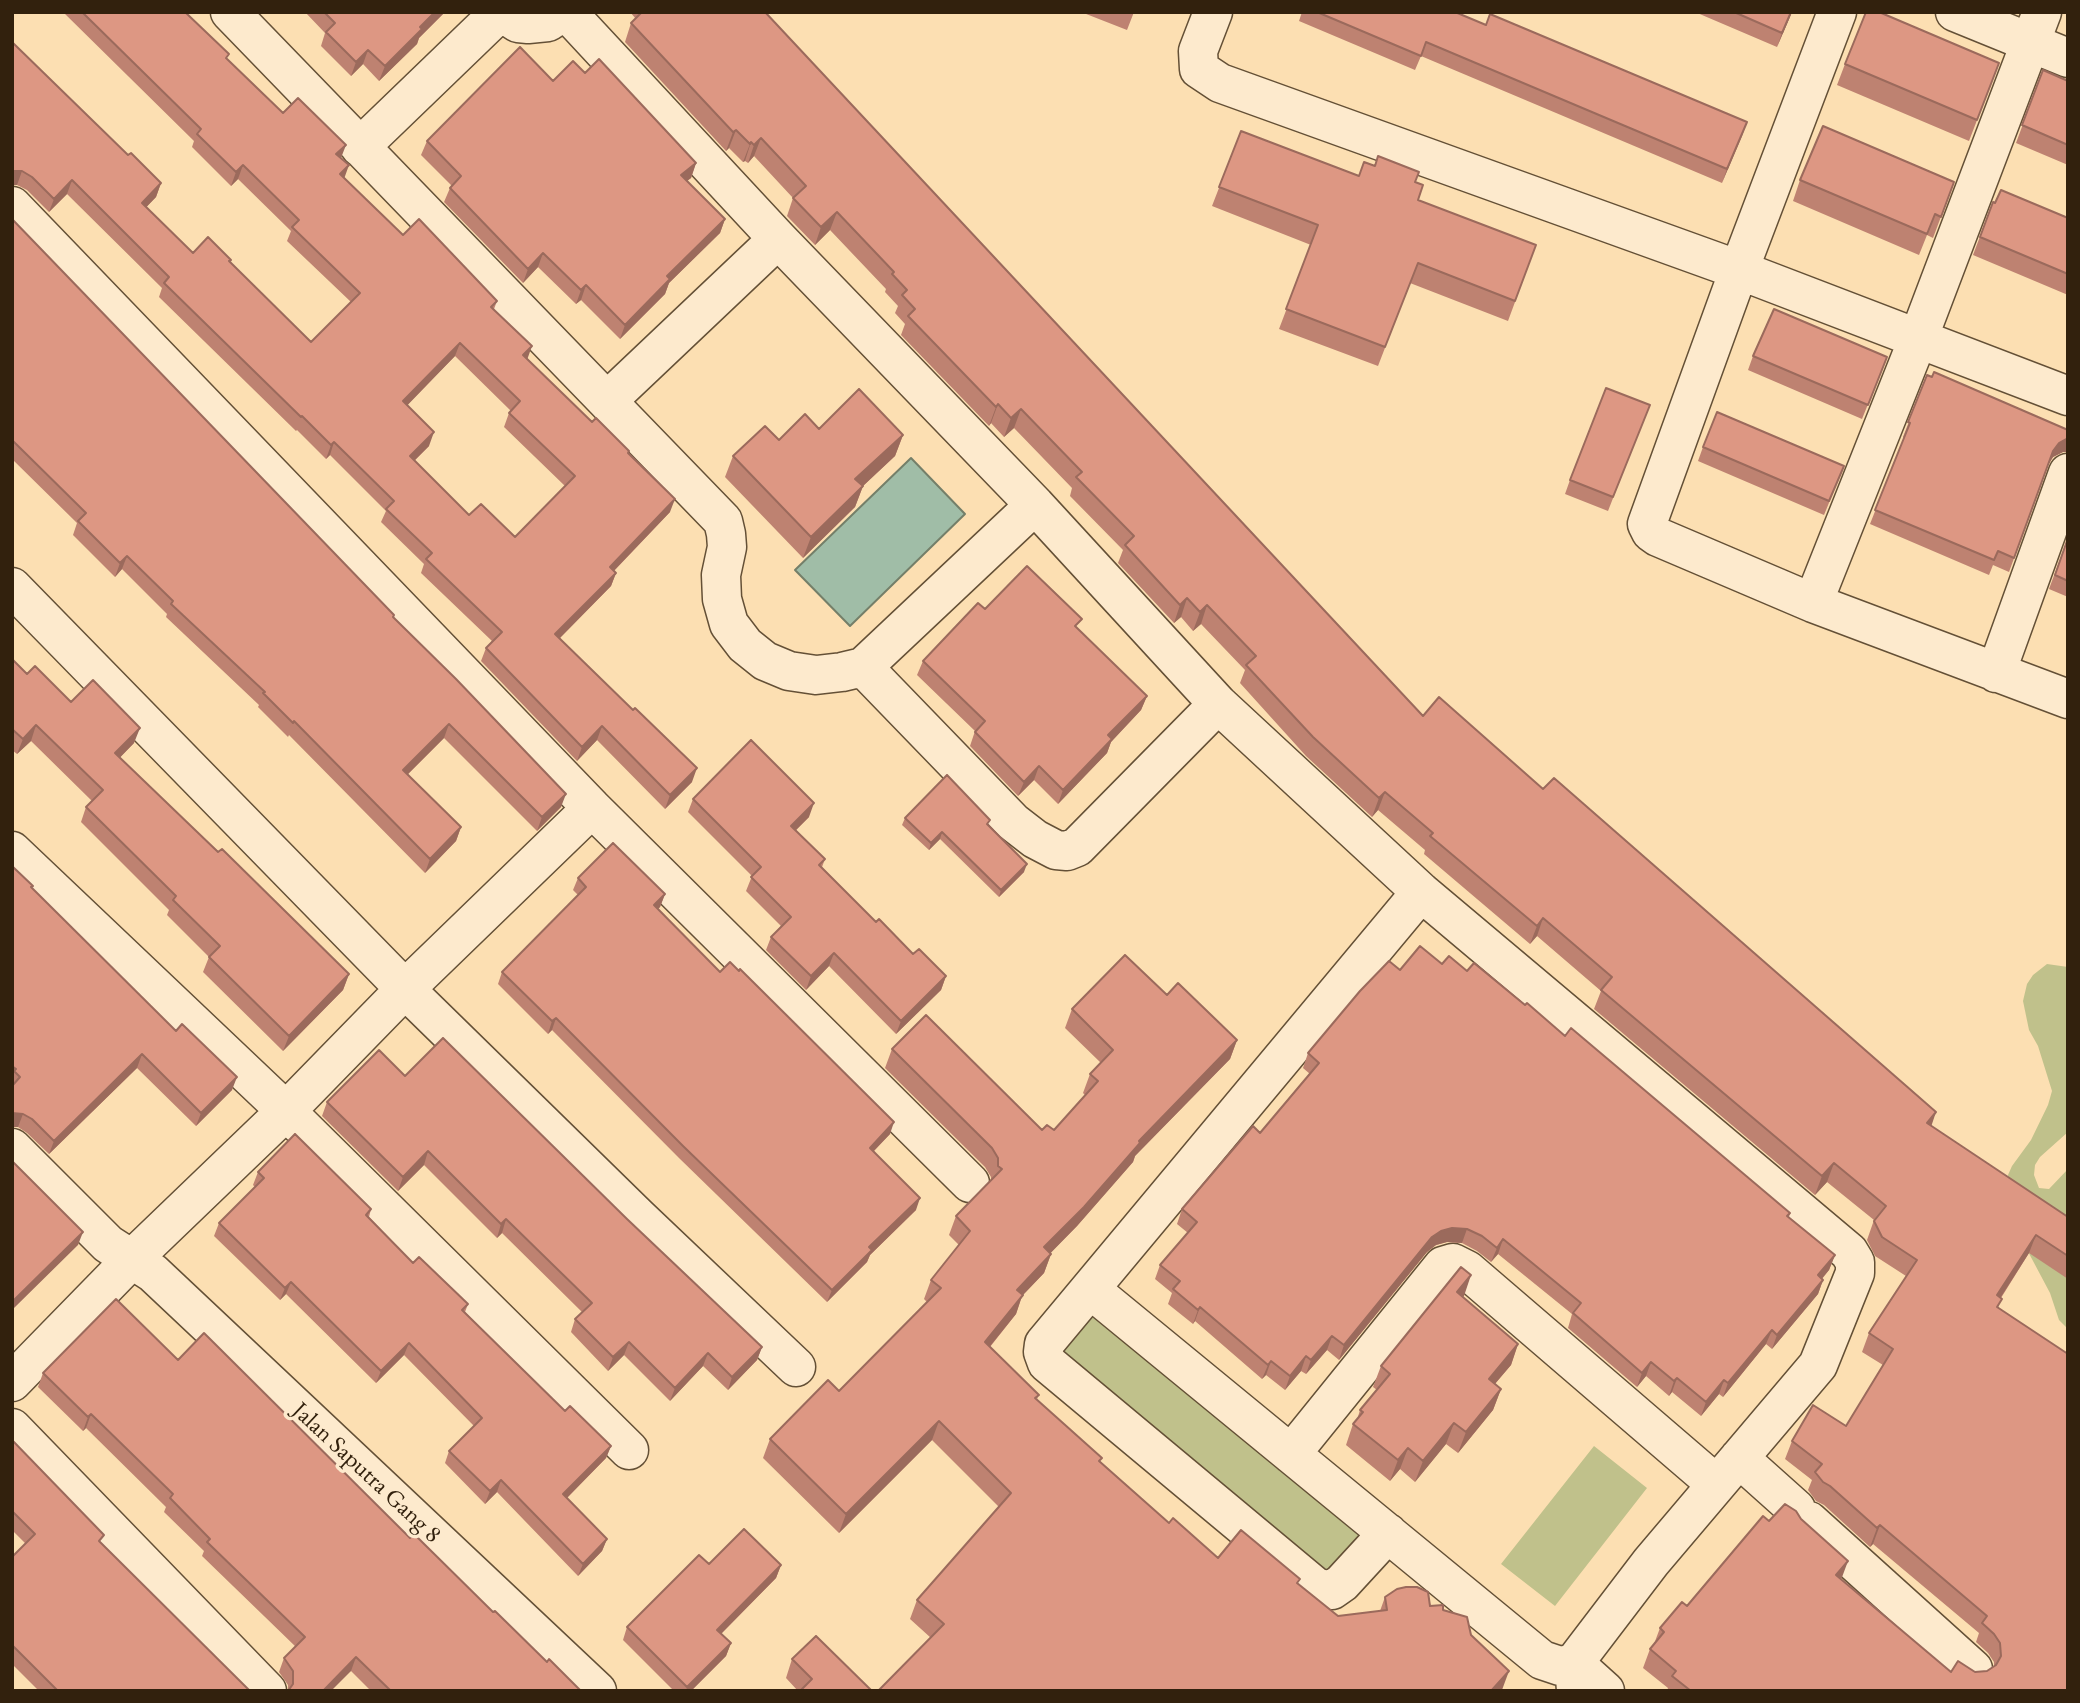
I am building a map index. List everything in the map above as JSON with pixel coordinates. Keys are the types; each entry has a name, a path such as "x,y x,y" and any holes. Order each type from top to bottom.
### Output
{"street":[{"path":"230,12 723,521 727,547 721,575 722,599 729,624 745,645 765,661 789,671 816,675 863,667 1035,505"},
{"path":"360,147 500,12 518,23 528,24 548,22 565,12 778,239 1035,505 1218,704 1421,892 1849,1252 1855,1262 1855,1273 1818,1365 1651,1562 1575,1677"},
{"path":"1213,12 1198,51 1199,69 1220,83 1739,270 2068,396"},
{"path":"1837,12 1739,270 1647,524 1651,532 1658,537 1813,603 2068,699"},
{"path":"1955,12 2036,28 2068,58"},
{"path":"1813,603 2036,28"},
{"path":"12,205 592,808 970,1183"},
{"path":"607,401 778,239"},
{"path":"1996,673 2068,473"},
{"path":"12,587 405,989 627,1207 796,1367"},
{"path":"863,667 1013,822 1035,839 1056,850 1067,851 1077,847 1218,704"},
{"path":"12,1382 132,1259 286,1111 405,989 592,808"},
{"path":"12,851 286,1111 629,1450"},
{"path":"1388,1533 1342,1583 1332,1590 1317,1588 1047,1363 1043,1352 1044,1343 1421,892"},
{"name":"Jalan Saputra Gang 8","path":"12,1149 108,1244 153,1273 597,1691"},
{"path":"1291,1454 1443,1266 1453,1263 1467,1270 1728,1471 1802,1515 1973,1669"},
{"path":"1090,1289 1542,1660 1560,1666 1575,1677 1605,1691"},
{"path":"12,1428 267,1691"}],"green space":[{"path":"2047,964 2068,967 2068,1132 2040,1157 2035,1165 2034,1175 2039,1188 2049,1189 2068,1169 2068,1329 2059,1320 2050,1293 2024,1244 2008,1175 2031,1140 2052,1091 2038,1046 2029,1030 2023,1001 2027,984 2033,975"},
{"path":"1099,1317 1359,1534 1359,1538 1333,1567 1326,1570 1319,1567 1062,1351 1091,1318"},
{"path":"1594,1446 1647,1488 1555,1606 1501,1564"}],"shaded area":[{"path":"911,458 965,514 850,626 795,570"}],"building":[{"path":"82,12 185,12 229,54 226,58 283,113 298,98 346,145 336,154 349,165 340,174 403,235 419,219 497,301 491,307 532,346 523,355 592,422 596,418 675,499 610,567 616,573 555,634 697,768 670,795 602,726 582,747 486,648 502,632 426,559 432,553 386,509 394,501 334,442 331,445 301,417 164,283 169,277 72,180 54,199 32,177 22,171 12,171 12,42 128,155 131,153 161,183 142,203 193,253 208,237 311,342 360,293 292,227 299,220 243,165 236,172 197,134 201,129","holes":["460,343 520,401 509,413 575,476 515,537 481,504 469,515 410,456 434,432 403,401"]},
{"path":"324,12 435,12 385,66 368,50 356,62 326,32 335,23"},
{"path":"642,12 765,12 1423,716 1439,697 1543,789 1554,778 1936,1112 1927,1123 2068,1217 2068,1256 2036,1235 1997,1295 2002,1299 1997,1307 2068,1354 2068,1691 1691,1691 1672,1676 1676,1671 1650,1649 1664,1632 1660,1628 1682,1602 1687,1606 1763,1516 1769,1521 1785,1504 1796,1511 1801,1519 1848,1561 1836,1575 1951,1672 1958,1661 1975,1672 1987,1671 1996,1665 2001,1656 2000,1643 1982,1623 1987,1616 1880,1525 1877,1528 1823,1482 1815,1472 1822,1464 1792,1441 1813,1405 1846,1426 1893,1349 1869,1333 1917,1260 1882,1237 1874,1221 1886,1206 1834,1163 1822,1176 1601,990 1612,977 1543,918 1537,926 1430,836 1433,833 1385,792 1379,798 1313,737 1246,665 1256,656 1207,605 1200,612 1187,598 1180,605 1125,545 1134,536 1076,477 1082,472 1021,409 1011,418 998,404 996,407 908,316 915,309 902,295 907,290 892,274 894,272 837,212 821,227 793,198 806,186 761,138 754,145 736,130 733,132 631,23"},
{"path":"1317,12 1455,12 1486,25 1490,14 1747,122 1727,169 1426,42 1421,56"},
{"path":"1734,12 1791,12 1782,33"},
{"path":"1866,12 1879,12 1999,63 1977,120 1845,64"},
{"path":"520,47 553,81 573,61 585,73 599,59 696,163 681,175 725,219 667,276 670,279 625,325 586,285 581,290 543,253 528,269 450,188 461,176 427,141"},
{"path":"2043,70 2068,81 2068,145 2022,125"},
{"path":"1823,126 1954,182 1941,217 1935,214 1927,234 1800,180"},
{"path":"1241,131 1359,176 1364,162 1375,166 1378,156 1419,172 1415,182 1423,185 1418,200 1536,245 1515,301 1418,263 1385,347 1286,309 1318,225 1219,187"},
{"path":"2001,190 2068,218 2068,274 1980,237 1993,202 1995,203"},
{"path":"12,219 566,794 542,817 449,724 403,770 461,827 430,859 263,693 265,692 171,604 173,601 127,556 120,563 78,521 86,513 12,440"},
{"path":"1774,309 1887,357 1868,405 1753,356"},
{"path":"1934,372 2068,430 2068,438 2059,443 2053,451 2014,558 1998,551 1994,560 1875,510 1927,375 1932,377"},
{"path":"1606,388 1650,405 1613,497 1570,480"},
{"path":"859,389 903,435 855,479 863,486 811,537 733,456 765,426 779,440 805,414 819,429"},
{"path":"1717,412 1844,466 1829,501 1703,447"},
{"path":"2068,538 2068,581 2055,575"},
{"path":"1027,566 1082,619 1075,626 1147,696 1108,735 1112,739 1063,790 1039,766 1024,782 975,732 985,721 923,661 978,603 985,609"},
{"path":"12,659 27,674 35,666 71,702 93,680 140,728 115,753 218,852 222,849 349,974 289,1036 209,957 220,946 173,900 176,896 86,807 103,790 36,725 23,739 12,729"},
{"path":"751,740 814,803 791,826 825,859 819,865 876,922 879,919 913,954 919,949 946,976 901,1021 834,953 811,976 771,937 791,917 751,877 761,867 693,799"},
{"path":"947,775 990,820 987,824 1027,864 1001,890 942,832 931,843 905,818"},
{"path":"613,843 665,894 654,905 720,972 730,962 739,971 740,969 894,1122 870,1148 920,1198 869,1247 872,1250 832,1290 556,1018 552,1021 502,972 586,887 578,878"},
{"path":"12,866 176,1031 182,1024 237,1077 201,1113 142,1054 54,1141 32,1119 23,1114 12,1113 12,1086 20,1077 12,1066"},
{"path":"1420,946 1442,964 1449,956 1467,971 1474,963 1565,1036 1571,1028 1790,1213 1787,1216 1835,1255 1818,1275 1823,1280 1777,1335 1772,1330 1728,1383 1724,1380 1706,1402 1677,1378 1674,1381 1651,1362 1642,1373 1573,1313 1581,1303 1503,1239 1497,1248 1482,1236 1467,1229 1452,1228 1432,1237 1344,1345 1332,1336 1311,1360 1306,1356 1290,1376 1271,1361 1268,1365 1200,1307 1198,1310 1173,1289 1180,1281 1160,1265 1197,1222 1182,1209 1253,1126 1260,1133 1319,1063 1308,1053 1360,991 1389,961 1400,970"},
{"path":"1125,955 1167,995 1178,983 1237,1040 1139,1141 1084,1207 1044,1247 1051,1254 1017,1290 1023,1295 985,1342 1039,1395 1035,1398 1102,1458 1099,1461 1169,1523 1173,1518 1218,1558 1241,1530 1300,1579 1297,1583 1338,1616 1387,1610 1385,1597 1397,1589 1417,1587 1428,1592 1430,1606 1443,1605 1443,1610 1467,1617 1471,1635 1509,1671 1491,1691 878,1691 944,1624 917,1600 1011,1493 939,1421 846,1514 770,1439 828,1380 839,1391 941,1288 931,1280 970,1231 956,1216 1002,1169 998,1166 998,1158 992,1148 892,1049 926,1015 1042,1130 1047,1125 1054,1130 1098,1081 1090,1074 1113,1050 1072,1009"},
{"path":"443,1038 762,1347 732,1377 708,1353 675,1388 629,1342 613,1357 575,1319 592,1303 506,1219 501,1224 428,1151 403,1177 327,1102 379,1050 405,1076"},
{"path":"295,1134 371,1209 366,1215 413,1263 419,1257 468,1304 462,1310 565,1411 570,1406 611,1446 563,1494 607,1539 583,1564 501,1480 490,1491 449,1451 482,1418 409,1343 381,1371 291,1282 285,1288 219,1223 264,1178 258,1172"},
{"path":"12,1161 83,1232 12,1302"},
{"path":"1461,1267 1471,1275 1457,1292 1518,1344 1489,1379 1501,1389 1466,1432 1454,1423 1423,1461 1408,1448 1398,1460 1353,1424 1363,1412 1360,1410 1390,1374 1381,1366"},
{"path":"116,1299 178,1360 204,1333 410,1538 414,1534 493,1612 547,1662 549,1659 581,1691 391,1691 356,1657 323,1691 288,1691 293,1684 293,1671 284,1658 305,1637 207,1542 210,1539 170,1498 173,1494 91,1414 88,1417 43,1373"},
{"path":"12,1440 104,1535 99,1541 250,1691 58,1691 12,1645 12,1557 35,1534 12,1511"},
{"path":"744,1529 781,1565 717,1630 731,1643 687,1687 627,1627 699,1555 709,1564"},
{"path":"816,1636 872,1691 800,1691 812,1679 792,1659"}]}
